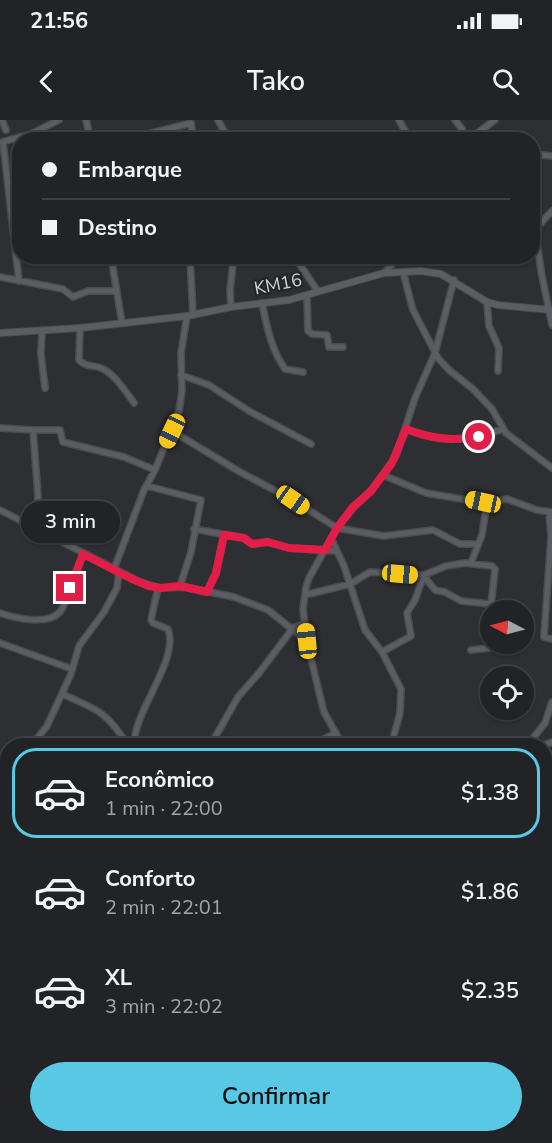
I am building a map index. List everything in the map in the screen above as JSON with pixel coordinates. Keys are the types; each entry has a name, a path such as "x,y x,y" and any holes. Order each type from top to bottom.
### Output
{"street":[{"path":"2,120 6,130"},
{"path":"33,132 59,120"},
{"path":"162,120 164,128"},
{"path":"455,120 462,129"},
{"path":"479,132 495,120"},
{"path":"151,132 194,121"},
{"path":"2,142 12,212"},
{"path":"540,224 552,211"},
{"path":"540,256 552,326"},
{"path":"18,264 19,281"},
{"path":"112,264 122,323"},
{"path":"36,738 43,733 62,694 79,646 104,612 117,588 116,570 147,486 172,431 181,401 181,353 190,315 190,264"},
{"path":"231,307 230,290 233,264"},
{"path":"299,264 317,291"},
{"path":"384,273 392,264"},
{"path":"403,272 411,305 435,353 449,370 473,389 492,409 503,429 522,447 552,468"},
{"name":"KM16","path":"0,333 80,328 190,315 289,300 384,273 403,272 431,272 454,280 487,302 511,308 550,310"},
{"path":"0,277 63,289 73,297 88,291 116,291"},
{"path":"338,738 324,712 307,641 303,609 309,578 337,528 353,507 371,491 396,456 415,398 435,353 454,280"},
{"path":"307,295 308,331 312,334 327,335 329,347 343,347"},
{"path":"487,302 489,326 500,348 498,371"},
{"path":"262,303 269,336 277,358 285,369 303,372"},
{"path":"80,328 79,360 83,364 102,368 108,372 134,403"},
{"path":"42,331 41,354 45,388"},
{"path":"181,375 209,385 249,411 311,444"},
{"path":"0,428 60,430 63,442 124,458 155,470"},
{"path":"406,429 430,438 458,439 479,437 503,429"},
{"path":"33,430 38,496 36,530"},
{"path":"172,431 240,472 293,500 337,528 384,536 433,530 460,544 478,544"},
{"path":"383,475 426,493 488,502 507,499 551,512 549,605 544,637 552,639"},
{"path":"147,486 201,500 191,552 180,586"},
{"path":"471,563 488,502"},
{"path":"0,510 140,582 158,588 180,586 234,597 268,610 307,641"},
{"path":"194,529 244,538 252,544 268,542 289,548 337,550"},
{"path":"207,592 216,573 224,535"},
{"path":"331,538 350,584 364,630 382,652 402,693 400,713 393,738"},
{"path":"0,613 16,618 32,619 50,617 58,613 64,604 83,554"},
{"path":"305,595 350,584 374,572 424,576 446,566 471,563 492,566 495,569 491,600"},
{"path":"424,576 435,590 445,592 464,602 480,603"},
{"path":"382,652 411,636 407,613 415,600 424,576"},
{"path":"121,734 134,738 145,704 158,682 170,641 168,629 151,620 158,588"},
{"path":"214,738 238,697 293,628 305,623"},
{"path":"0,645 72,669"},
{"path":"471,650 480,648"},
{"path":"62,694 102,712 123,738"},
{"path":"534,738 545,723 552,702"},
{"path":"327,738 336,734"}],"route":[{"path":"70,588 83,554 149,586 160,588 180,586 207,592 216,573 224,535 244,538 252,544 268,542 289,548 325,550 337,528 353,507 368,495 392,463 406,429 434,439 479,437"}]}
